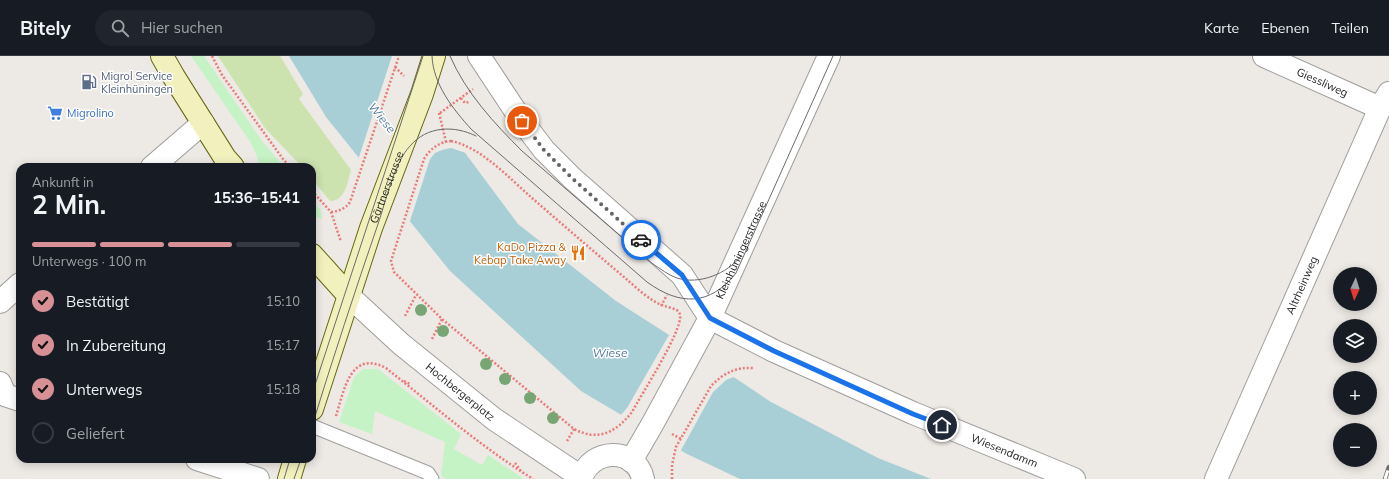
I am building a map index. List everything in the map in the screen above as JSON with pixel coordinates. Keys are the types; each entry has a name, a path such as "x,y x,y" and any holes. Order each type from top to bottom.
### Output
{"main road":[{"path":"162,56 174,78 229,163"},
{"name":"Gärtnerstrasse","path":"316,397 372,228 431,65"},
{"path":"316,259 349,296"},
{"path":"288,479 294,463"}],"street":[{"name":"Wiesendamm","path":"479,56 522,121 544,150 572,178 682,275 710,318 774,351 913,414 1074,479"},
{"name":"Kleinhüningerstrasse","path":"634,455 710,318 829,56"},
{"name":"Giessliweg","path":"1264,56 1385,100"},
{"name":"Altrheinweg","path":"1216,479 1385,100"},
{"path":"157,163 203,123"},
{"path":"0,302 16,288"},
{"name":"Hochbergerplatz","path":"349,296 401,344 494,419 581,478"},
{"path":"0,383 6,395 16,399"},
{"path":"581,478 585,469 590,463 598,458 606,455 634,455 643,479"},
{"path":"209,463 258,479"}],"lane":[{"path":"316,428 428,473 432,479"}],"path":[{"path":"212,56 222,75 287,163"},
{"path":"331,212 347,207 350,202 399,56"},
{"path":"461,98 465,103 469,102"},
{"path":"440,114 446,142"},
{"path":"446,142 461,143 494,164 611,267 651,299 662,306 678,310 680,313 674,338 632,412 616,429 598,435 590,435 574,429 442,319 394,272 391,261 424,159 428,152 446,142"},
{"path":"316,195 331,212 343,245"},
{"path":"432,339 442,319"},
{"path":"330,433 348,379 356,368 362,364 371,362 386,368 479,443 533,479"},
{"path":"672,479 672,465 676,447 711,386 736,369 744,368"},
{"path":"396,377 410,384"},
{"path":"515,463 521,472"}],"green space":[{"path":"191,56 204,56 262,141 281,163 258,163 251,143"},
{"path":"218,56 280,56 303,94 299,99 351,170 343,194 339,198 330,201 316,184 316,163 298,163 265,128"},
{"path":"316,204 320,209 322,219 316,217"},
{"path":"363,369 378,369 461,434 454,449 482,465 488,455 524,479 446,479 441,476 445,442 375,411 372,434 339,422 354,377"}],"water":[{"name":"Wiese","path":"289,56 393,56 518,224 616,301 771,402 878,458 931,479 740,479 687,454 581,391 450,271 326,117"}],"pier":[{"path":"392,56 396,56 463,146 466,153 451,148 435,153 430,159 409,224 358,160"},
{"path":"669,335 687,344 736,376 726,380 713,392 680,452 620,416 627,408"}],"tram line":[{"path":"316,382 423,56"},
{"path":"432,56 436,76 445,96 471,129 647,282 659,290 671,295 694,299 705,297 716,292 736,273 833,56"},
{"path":"450,56 472,95 522,151 653,264 674,277 685,280 694,280 703,279 720,273 741,256"},
{"path":"316,413 391,183 404,153 424,134 441,129 459,130 476,136"},
{"path":"284,479 289,463"},
{"path":"294,479 300,463"}],"railway":[{"path":"1385,479 1389,467"}],"way so far":[{"path":"522,121 544,150 572,178 641,240"}],"place":[{"name":"Migrol Service Kleinhüningen","path":"89,82"},
{"name":"Migrolino","path":"55,113"},
{"name":"KaDo Pizza & Kebap Take Away","path":"578,253"}],"route":[{"path":"641,240 682,275 710,318 774,351 913,414 942,425"}]}
